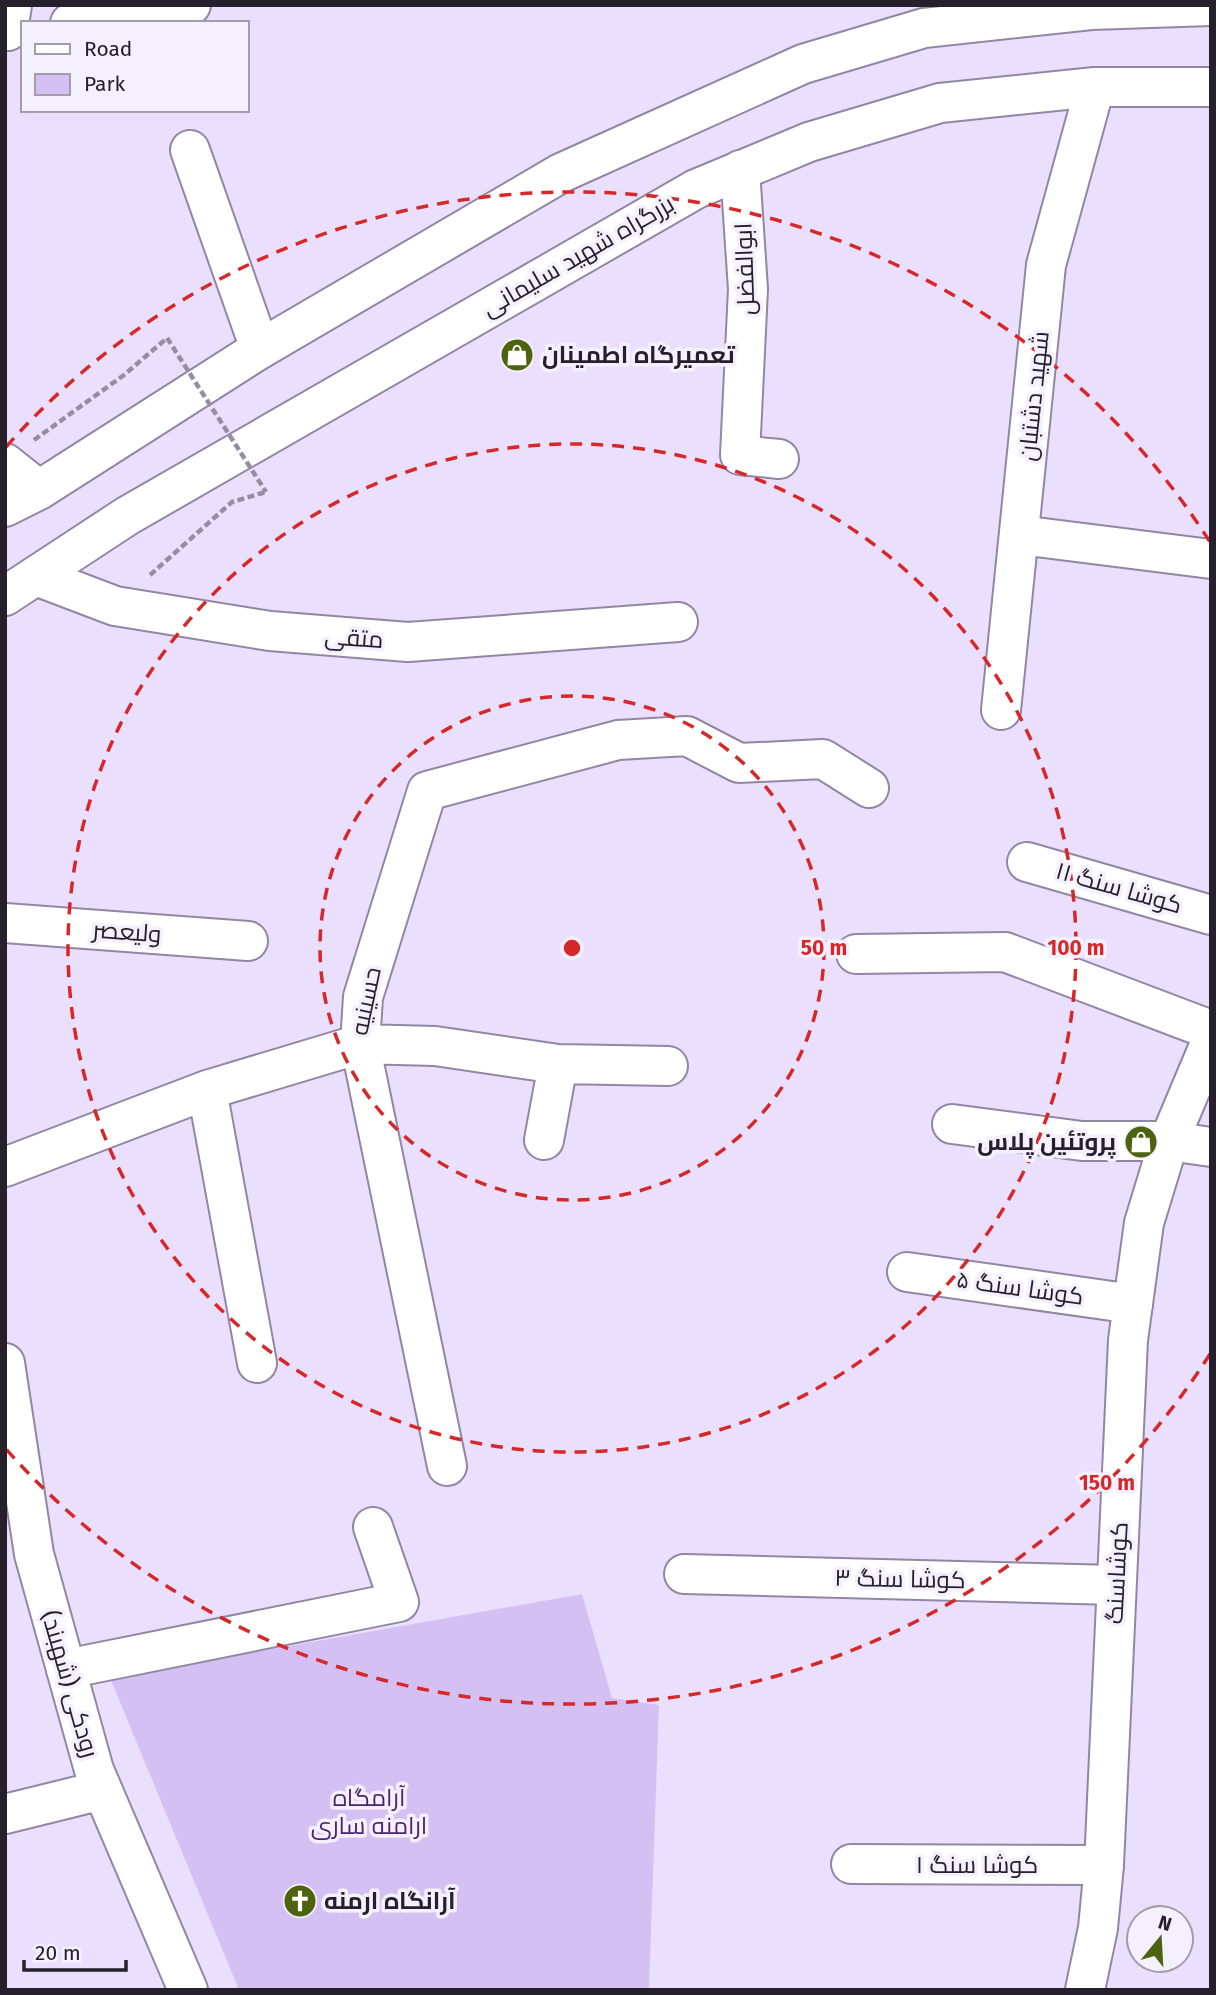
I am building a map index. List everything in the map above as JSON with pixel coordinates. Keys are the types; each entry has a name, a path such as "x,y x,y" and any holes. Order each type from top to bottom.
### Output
{"main road":[{"path":"84,21 191,5"},
{"path":"5,507 39,490 260,349 561,173 803,64 924,28 1092,8 1211,6"},
{"name":"بزرگراه شهید سلیمانی","path":"21,586 127,516 696,189 740,170 809,142 940,103 1095,87 1211,87"},
{"name":"شهید دشتبان","path":"1001,710 1046,265 1095,87"},
{"path":"190,150 260,349"},
{"name":"ابوالفضل","path":"740,170 748,289 740,454 779,459"},
{"path":"16,454 39,490"},
{"path":"1020,535 1211,558"},
{"name":"متقی","path":"21,586 115,606 270,631 408,642 678,622"},
{"name":"حسینیه","path":"5,1167 207,1090 360,1044 363,997 427,791 618,740 687,736 739,763 822,760 869,788"},
{"name":"۱۱ کوشا سنگ","path":"1027,862 1211,915"},
{"name":"ولیعصر","path":"5,923 248,941"},
{"path":"856,954 1005,952 1211,1030"},
{"name":"کوشاسنگ","path":"1085,1990 1098,1928 1104,1865 1128,1340 1144,1223 1169,1141 1211,1041"},
{"path":"447,1466 360,1044 435,1046 558,1064 668,1066"},
{"path":"544,1140 558,1064"},
{"path":"207,1090 257,1363"},
{"path":"952,1124 1082,1141 1169,1141 1211,1147"},
{"name":"کوشا سنگ ۵","path":"907,1272 1133,1304"},
{"name":"رودکی (شهبند)","path":"5,1363 16,1512 34,1554 102,1790 188,1990"},
{"path":"66,1669 399,1602 373,1527"},
{"name":"کوشا سنگ ۳","path":"684,1574 1116,1585"},
{"path":"5,1814 102,1790"},
{"name":"کوشا سنگ ۱","path":"851,1864 1104,1865"}],"path":[{"path":"16,454 124,375 167,338 266,492 232,502 115,606"}],"green space":[{"name":"آرامگاه ارامنه ساری","path":"582,1594 612,1698 659,1705 649,1988 659,1990 239,1990 110,1678"}],"place":[{"name":"تعمیرگاه اطمینان","path":"517,355"},
{"name":"پروتئین پلاس","path":"1141,1142"},
{"name":"آرانگاه ارمنه","path":"300,1901"}]}
